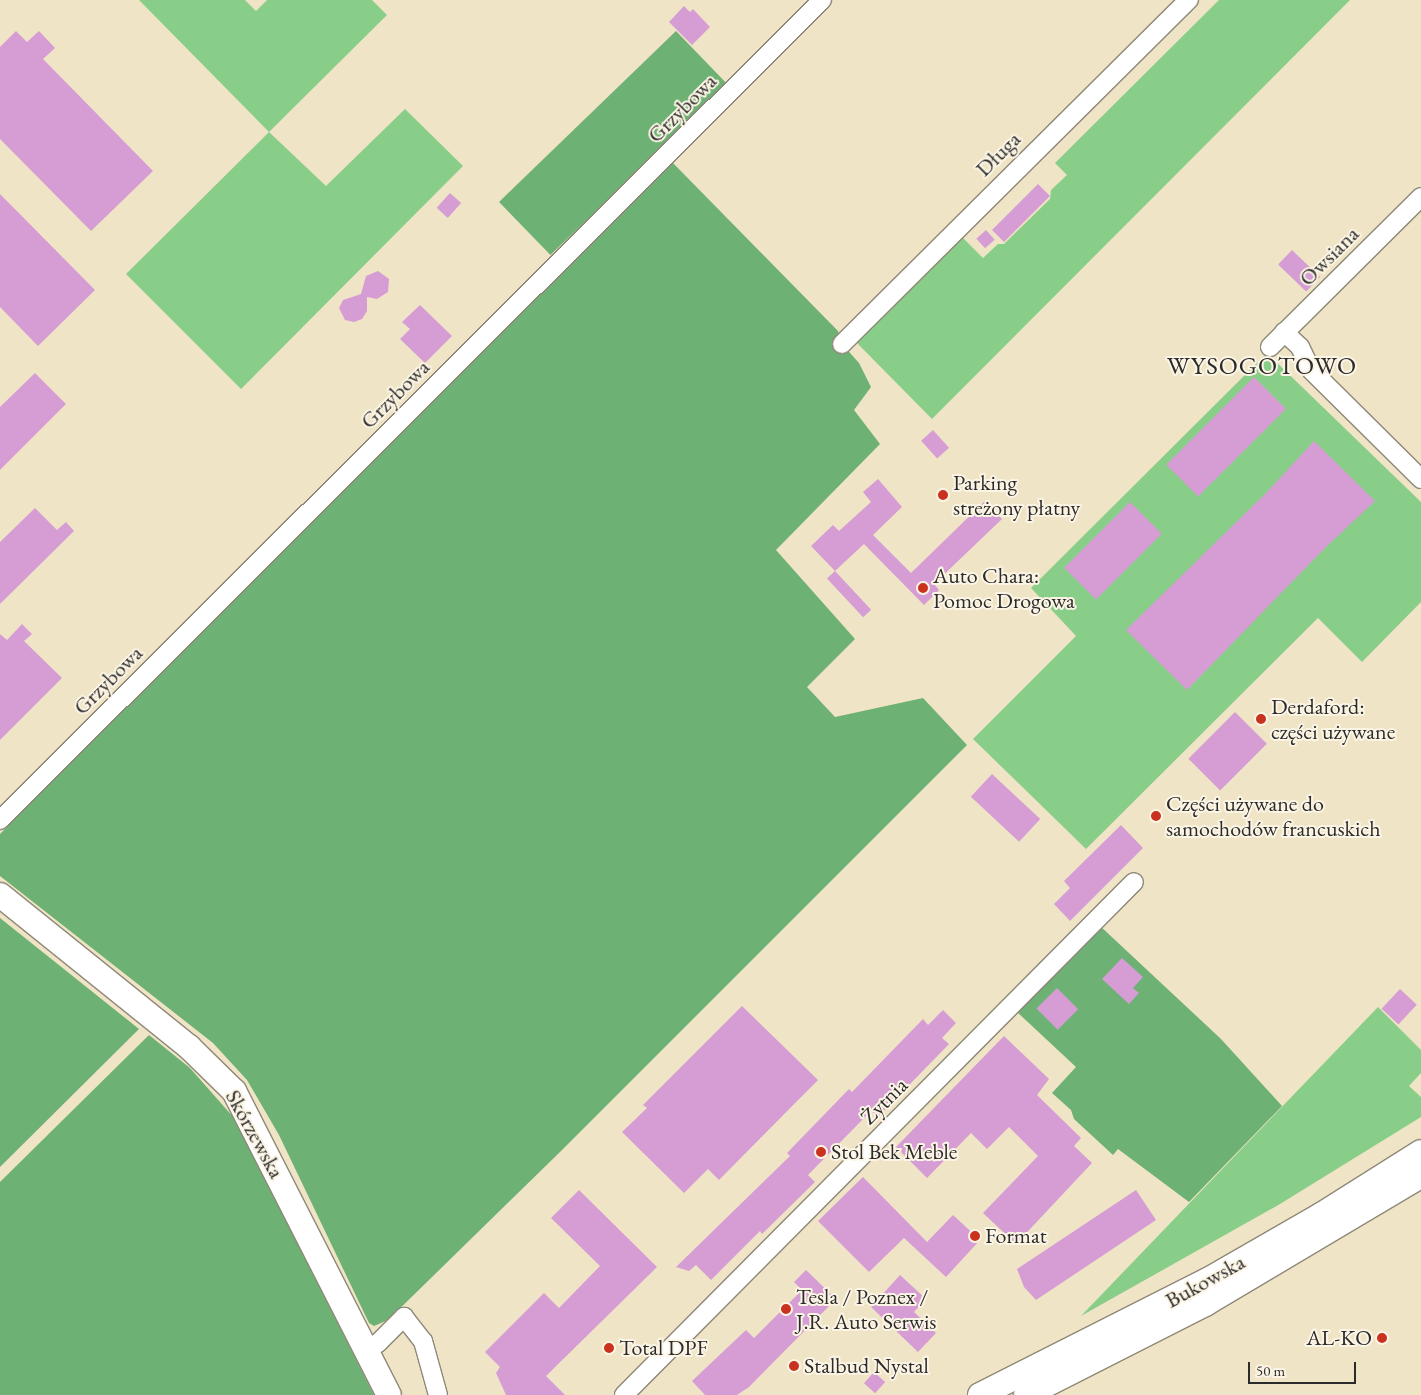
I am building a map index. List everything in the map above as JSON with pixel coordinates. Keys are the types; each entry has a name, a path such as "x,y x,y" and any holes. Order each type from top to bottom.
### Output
{"main road":[{"name":"Skórzewska","path":"0,895 189,1046 234,1091 389,1395"},
{"name":"Bukowska","path":"980,1395 1208,1280 1321,1215 1421,1152"},
{"name":"Bukowska","path":"1026,1395 1222,1295 1421,1176"}],"street":[{"name":"Grzybowa","path":"0,820 822,0"},
{"name":"Długa","path":"842,344 1189,0"},
{"name":"Owsiana","path":"1270,347 1421,197"},
{"path":"1284,332 1300,347 1311,370 1421,479"},
{"name":"Żytnia","path":"624,1395 1134,882"},
{"path":"366,1350 378,1343 404,1317 423,1341 438,1395"}],"green space":[{"path":"139,0 245,0 256,11 267,0 372,0 387,15 269,132"},
{"path":"1219,0 1350,0 932,419 858,344 858,338 960,235 983,258 998,244 1004,244 1050,199 1051,190 1067,175 1055,163"},
{"path":"676,31 727,84 550,255 499,202"},
{"path":"405,109 463,166 241,389 126,274 269,132 326,186"},
{"path":"671,161 838,331 842,344 859,363 871,387 854,410 880,444 776,550 855,639 807,687 835,717 923,698 967,745 560,1152 388,1320 374,1326 369,1323 279,1135 247,1080 213,1043 0,876 0,834 250,579"},
{"path":"1267,353 1421,502 1421,602 1362,662 1318,618 1086,849 973,739 1076,636 1031,588"},
{"path":"0,918 139,1029 0,1167"},
{"path":"1099,925 1221,1039 1282,1106 1189,1202 1118,1149 1113,1155 1074,1119 1071,1110 1052,1093 1076,1067 1016,1011"},
{"path":"1378,1007 1421,1050 1421,1073 1409,1086 1421,1097 1421,1117 1280,1204 1081,1316"},
{"path":"149,1035 190,1068 234,1118 374,1395 0,1395 0,1182"}],"building":[{"path":"684,6 690,12 693,9 710,27 692,45 669,22"},
{"path":"16,31 27,42 39,31 55,48 43,59 153,171 91,231 0,139 0,47"},
{"path":"1038,184 1050,196 1004,242 992,230"},
{"path":"450,193 461,203 448,218 437,208"},
{"path":"0,194 95,290 38,346 0,307"},
{"path":"986,230 995,240 985,248 976,239"},
{"path":"1292,250 1320,277 1306,291 1278,264"},
{"path":"378,271 389,279 388,292 377,299 367,297 367,311 362,319 354,322 345,320 339,308 343,300 361,294 366,276"},
{"path":"420,305 452,336 425,363 400,339 410,329 402,322"},
{"path":"35,373 66,404 0,470 0,407"},
{"path":"1254,377 1286,409 1198,497 1166,465"},
{"path":"933,430 949,448 937,459 921,441"},
{"path":"1314,441 1375,501 1325,548 1187,690 1126,630 1267,492"},
{"path":"878,479 902,507 873,535 911,573 985,501 1002,519 934,584 939,590 924,605 864,544 835,571 811,546 833,525 839,531 871,502 863,492"},
{"path":"1130,502 1162,534 1096,600 1064,568"},
{"path":"35,508 57,530 66,522 74,531 0,604 0,542"},
{"path":"835,571 871,610 863,617 827,579"},
{"path":"22,624 32,634 24,641 62,678 0,740 0,634 7,640"},
{"path":"1235,712 1267,744 1220,790 1188,759"},
{"path":"992,774 1040,819 1019,842 971,797"},
{"path":"1121,825 1143,848 1070,921 1054,904 1070,888 1064,881"},
{"path":"1122,958 1143,977 1133,988 1139,993 1129,1004 1102,979"},
{"path":"1057,988 1078,1009 1058,1030 1036,1009"},
{"path":"1400,989 1417,1005 1398,1024 1382,1009"},
{"path":"742,1006 818,1080 719,1180 708,1169 684,1193 622,1132 647,1108 643,1105"},
{"path":"943,1010 956,1023 942,1038 949,1044 878,1117 871,1111 808,1175 815,1182 762,1234 760,1231 711,1280 696,1265 689,1271 676,1267 790,1156 787,1153 849,1089 852,1092 923,1019 928,1025"},
{"path":"1004,1036 1049,1079 1037,1095 1081,1138 1074,1146 1092,1163 1016,1244 983,1213 1038,1156 1009,1127 987,1149 971,1133 927,1178 896,1147"},
{"path":"863,1177 927,1242 953,1215 980,1240 946,1277 904,1238 869,1272 818,1221"},
{"path":"579,1190 657,1267 546,1376 565,1395 506,1395 496,1373 500,1367 485,1352 544,1293 559,1308 600,1266 551,1218"},
{"path":"1136,1190 1156,1220 1036,1300 1024,1287 1017,1269"},
{"path":"806,1270 836,1299 749,1387 737,1395 705,1395 692,1381 746,1330 754,1338 802,1290 794,1282"},
{"path":"900,1275 926,1299 914,1312 936,1333 918,1352 871,1307"},
{"path":"874,1372 885,1382 875,1393 864,1383"}],"place":[{"name":"Parking streżony płatny","path":"943,495"},
{"name":"Auto Chara: Pomoc Drogowa","path":"923,588"},
{"name":"Derdaford: części używane","path":"1261,719"},
{"name":"Części używane do samochodów francuskich","path":"1156,816"},
{"name":"Stol Bek Meble","path":"821,1152"},
{"name":"Format","path":"975,1236"},
{"name":"Tesla / Poznex / J.R. Auto Serwis","path":"786,1309"},
{"name":"AL-KO","path":"1382,1338"},
{"name":"Total DPF","path":"609,1348"},
{"name":"Stalbud Nystal","path":"794,1366"}],"district":[{"name":"WYSOGOTOWO","path":"1262,365"}]}
